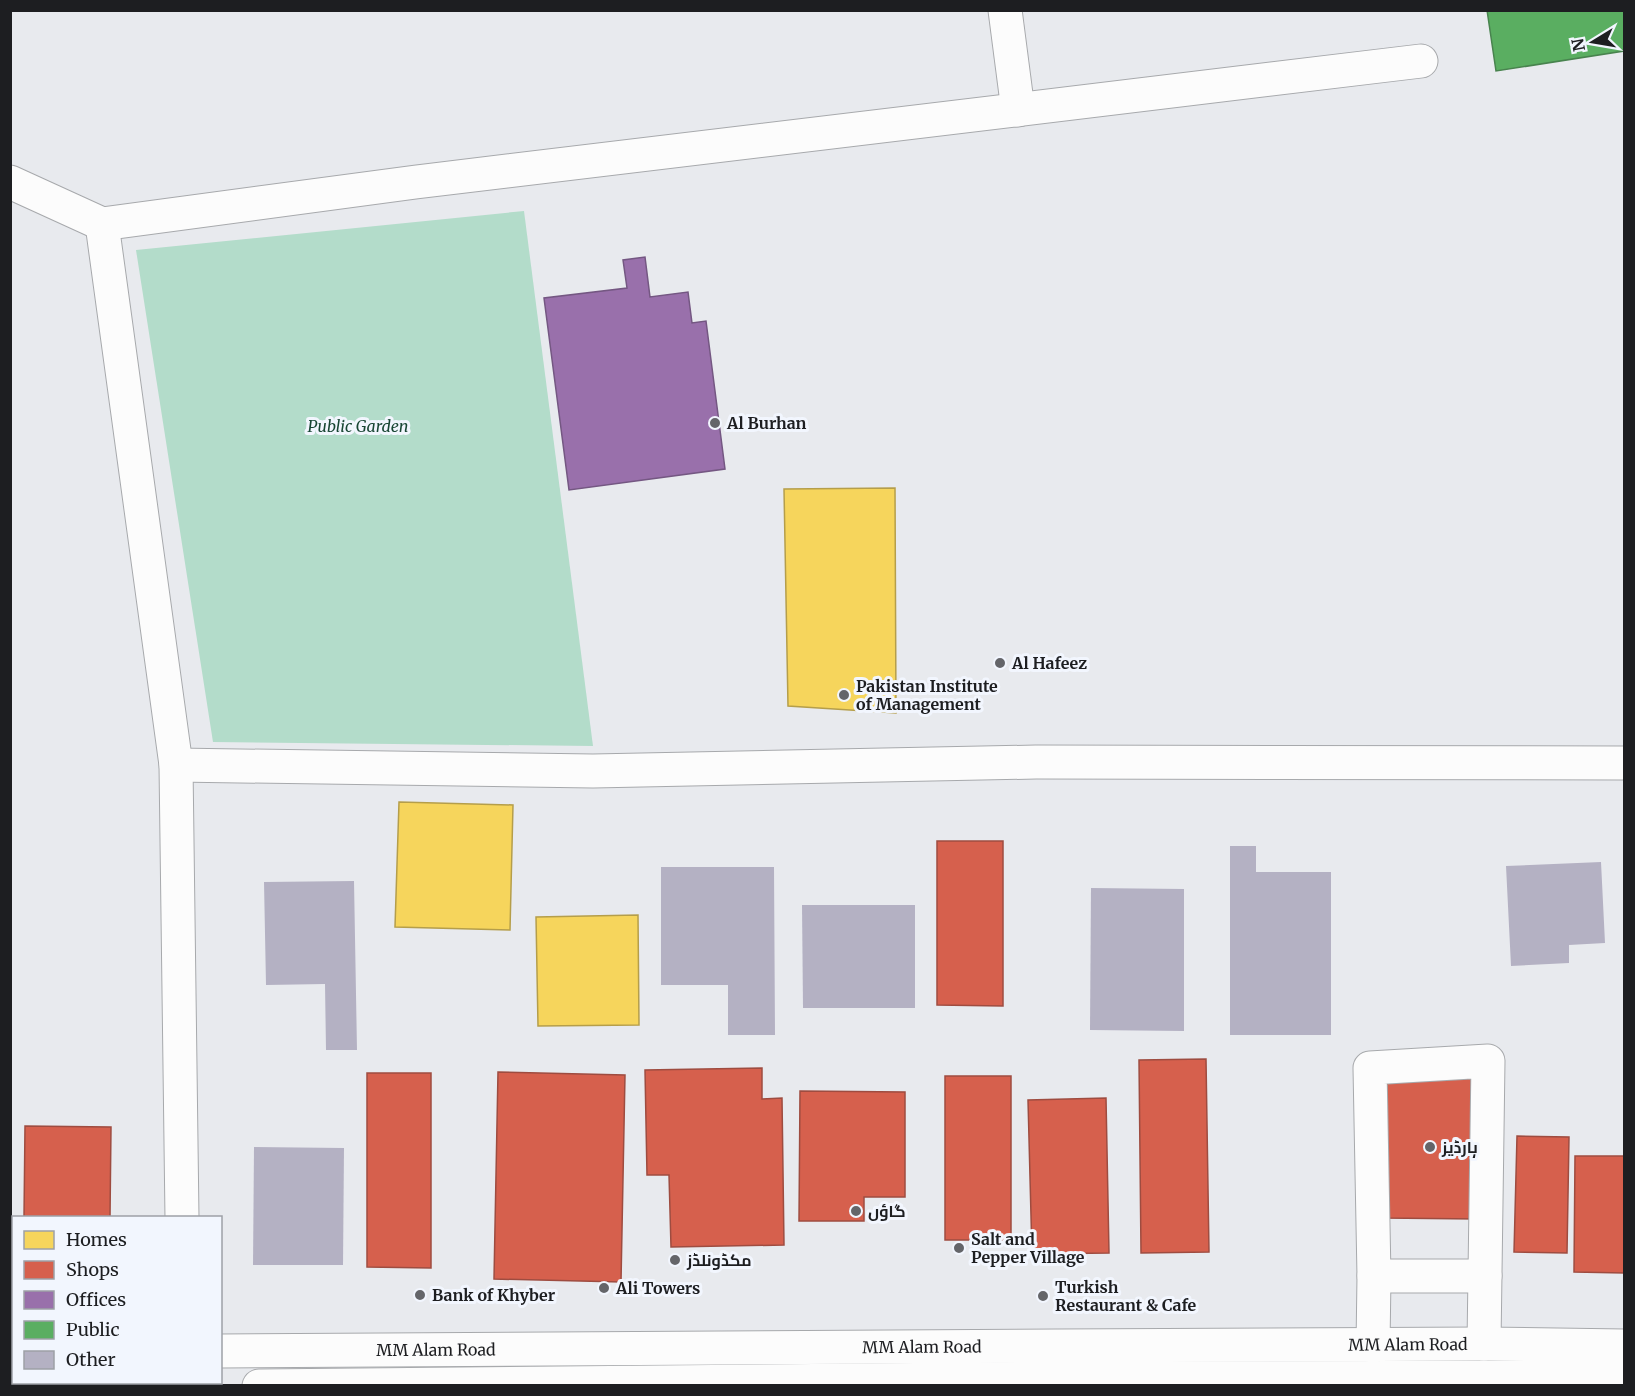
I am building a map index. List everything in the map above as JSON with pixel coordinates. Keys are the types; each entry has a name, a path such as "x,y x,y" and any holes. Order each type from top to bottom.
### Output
{"street":[{"path":"1005,10 1018,110"},
{"path":"10,182 102,224 416,182 1421,61"},
{"path":"102,224 176,765 183,1216"},
{"path":"176,765 593,771 1036,762 1624,763"},
{"path":"1373,1346 1370,1068 1488,1062 1484,1344"},
{"path":"1374,1276 1485,1276"},
{"name":"MM Alam Road","path":"222,1351 1484,1344 1624,1346"},
{"path":"259,1386 1624,1377"}],"green space":[{"name":"Public Garden","path":"524,211 593,746 213,742 136,250"}],"building: Homes":[{"path":"895,488 896,713 788,706 784,489"},
{"path":"399,802 513,805 510,930 395,927"},
{"path":"638,915 639,1025 538,1026 536,917"}],"building: Shops":[{"path":"937,841 1003,841 1003,1006 937,1005"},
{"path":"1206,1059 1209,1252 1141,1253 1139,1060"},
{"path":"762,1068 762,1099 782,1098 784,1245 671,1247 669,1175 647,1175 645,1070"},
{"path":"498,1072 625,1075 621,1282 494,1279"},
{"path":"367,1073 431,1073 431,1268 367,1267"},
{"path":"945,1076 1011,1076 1011,1240 945,1240"},
{"name":"ہارڈیز","path":"1384,1076 1478,1077 1477,1219 1383,1218"},
{"path":"800,1091 905,1092 905,1197 864,1197 864,1221 799,1221"},
{"path":"1106,1098 1109,1253 1032,1254 1028,1100"},
{"path":"25,1126 111,1127 110,1216 24,1216"},
{"path":"1517,1136 1569,1137 1567,1253 1514,1252"},
{"path":"1575,1156 1624,1156 1624,1273 1574,1272"}],"building: Offices":[{"path":"645,257 650,297 688,292 692,323 706,321 725,469 569,490 544,298 627,288 623,260"}],"building: Public":[{"path":"1487,10 1624,10 1624,51 1496,71"}],"building: Other":[{"path":"1230,846 1256,846 1256,872 1331,872 1331,1035 1230,1035"},
{"path":"1601,862 1605,943 1569,945 1569,963 1511,966 1506,866"},
{"path":"661,867 774,867 775,1035 728,1035 728,985 661,985"},
{"path":"354,881 357,1050 326,1050 325,984 266,985 264,882"},
{"path":"1091,888 1184,889 1184,1031 1090,1030"},
{"path":"802,905 915,905 915,1008 803,1008"},
{"path":"254,1147 344,1148 343,1265 253,1265"}],"place":[{"name":"Al Burhan","path":"715,423"},
{"name":"Al Hafeez","path":"1000,663"},
{"name":"Pakistan Institute of Management","path":"844,695"},
{"name":"ہارڈیز","path":"1430,1147"},
{"name":"گاؤں","path":"856,1211"},
{"name":"Salt and Pepper Village","path":"959,1248"},
{"name":"مکڈونلڈز","path":"675,1260"},
{"name":"Ali Towers","path":"604,1288"},
{"name":"Bank of Khyber","path":"420,1295"},
{"name":"Turkish Restaurant & Cafe","path":"1043,1296"}]}
